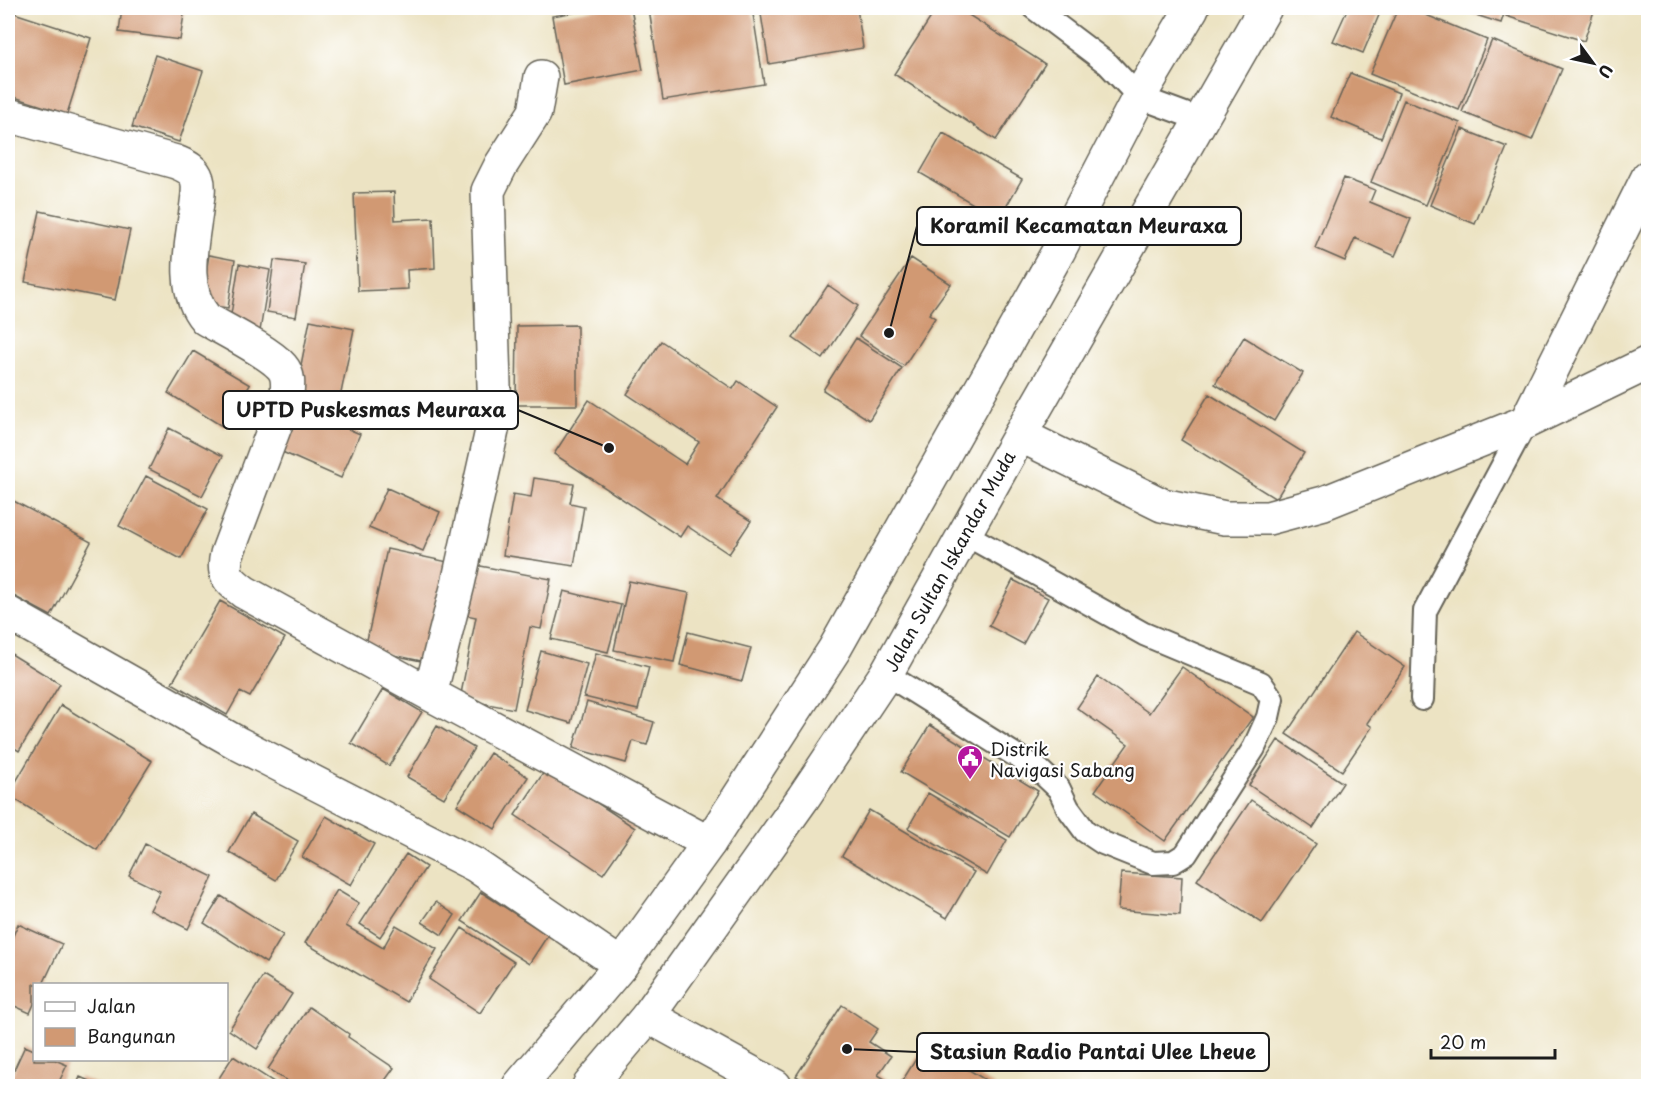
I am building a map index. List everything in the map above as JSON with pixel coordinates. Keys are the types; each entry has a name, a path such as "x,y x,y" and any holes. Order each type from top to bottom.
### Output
{"main road":[{"path":"519,1086 621,965 709,843 834,650 1058,252 1139,97 1192,8"},
{"name":"Jalan Sultan Iskandar Muda","path":"589,1086 648,1016 803,798 886,674 1265,8"},
{"path":"430,694 458,584 495,417 488,191 501,165 535,112 541,77"},
{"path":"8,115 176,162 188,167 198,180 190,251 193,297 206,320 265,354 283,368 288,381 287,394 226,554 224,564 226,575 234,585 430,694 709,843"},
{"path":"1526,422 1648,177"},
{"path":"1020,435 1162,505 1225,518 1268,518 1324,503 1526,422 1648,363"},
{"path":"8,613 239,744 475,865 621,965"},
{"path":"648,1016 775,1086"}],"lane":[{"path":"1034,8 1108,64 1139,97 1201,120"},
{"path":"1422,699 1425,611 1526,422"},
{"path":"886,674 1039,770 1059,789 1068,808 1085,831 1103,843 1153,863 1173,862 1186,854 1254,748 1268,717 1272,699 1261,683 1144,634 965,534"}],"building":[{"path":"122,8 185,8 180,40 119,32"},
{"path":"601,8 631,8 643,70 564,85 552,16"},
{"path":"752,8 764,84 663,100 649,9"},
{"path":"760,8 793,8 793,10 857,8 863,48 769,64"},
{"path":"937,8 958,8 1045,64 996,140 894,74"},
{"path":"1348,8 1382,8 1363,53 1333,41"},
{"path":"1398,8 1409,8 1487,40 1459,110 1370,74"},
{"path":"1454,8 1506,8 1501,23"},
{"path":"1508,8 1595,8 1584,41 1506,16"},
{"path":"8,11 91,38 67,114 8,95"},
{"path":"1492,40 1562,69 1532,140 1462,112"},
{"path":"155,55 203,71 179,142 132,127"},
{"path":"1350,73 1399,93 1381,138 1331,117"},
{"path":"1404,100 1460,123 1426,205 1371,182"},
{"path":"1462,129 1507,147 1475,224 1430,205"},
{"path":"943,133 1022,179 999,219 920,173"},
{"path":"1344,178 1375,190 1370,202 1411,219 1395,256 1355,238 1345,261 1315,248"},
{"path":"394,192 395,220 433,218 435,268 407,270 408,289 358,291 354,193"},
{"path":"40,211 130,230 115,300 25,282"},
{"path":"209,255 235,260 228,308 201,304"},
{"path":"911,258 951,284 929,314 935,318 904,366 859,336"},
{"path":"274,260 305,264 296,317 267,312"},
{"path":"239,264 270,270 260,331 229,327"},
{"path":"828,285 858,306 823,359 793,338"},
{"path":"310,320 354,329 339,403 295,395"},
{"path":"577,325 577,405 516,405 517,326"},
{"path":"1244,337 1303,373 1274,421 1215,384"},
{"path":"856,338 902,368 869,420 823,390"},
{"path":"661,341 733,389 738,381 777,407 717,499 751,521 729,554 687,526 680,537 554,454 589,400 685,464 699,442 627,394"},
{"path":"193,351 250,385 225,428 168,393"},
{"path":"1209,394 1304,453 1276,499 1181,440"},
{"path":"299,408 360,434 341,478 280,451"},
{"path":"169,428 223,456 202,496 149,469"},
{"path":"146,476 208,509 181,559 119,526"},
{"path":"534,478 574,484 570,503 584,506 574,566 503,555 513,494 531,497"},
{"path":"387,488 440,512 423,551 369,528"},
{"path":"8,498 91,542 51,616 8,593"},
{"path":"387,549 448,562 426,662 365,649"},
{"path":"475,565 551,579 541,629 530,627 514,709 460,699 476,617 466,615"},
{"path":"1013,580 1048,598 1023,644 989,626"},
{"path":"629,581 689,593 674,662 614,650"},
{"path":"564,591 621,605 608,652 551,639"},
{"path":"220,601 285,638 250,697 240,692 227,715 172,683"},
{"path":"688,632 751,648 742,681 680,665"},
{"path":"1354,632 1405,667 1367,723 1372,727 1342,771 1286,734"},
{"path":"541,651 587,664 571,723 525,710"},
{"path":"8,652 60,684 19,751 8,744"},
{"path":"596,653 649,667 638,710 584,697"},
{"path":"1182,667 1253,717 1165,841 1095,791 1128,744 1077,708 1098,677 1149,713"},
{"path":"383,689 422,712 389,766 351,743"},
{"path":"587,702 654,722 647,745 633,741 626,763 573,748"},
{"path":"61,705 152,761 97,850 8,795"},
{"name":"Distrik Navigasi Sabang","path":"930,725 1038,791 1010,837 901,772"},
{"path":"437,726 474,748 444,798 407,777"},
{"path":"1278,740 1343,783 1313,828 1249,785"},
{"path":"490,753 528,777 495,829 457,805"},
{"path":"546,769 635,828 603,874 515,815"},
{"path":"928,793 1007,840 987,875 908,828"},
{"path":"1251,800 1316,844 1262,923 1197,880"},
{"path":"869,810 974,872 947,918 842,856"},
{"path":"251,814 298,841 276,880 229,852"},
{"path":"326,816 374,844 351,885 302,857"},
{"path":"145,844 213,877 188,929 150,910 160,891 129,876"},
{"path":"406,854 426,867 380,937 360,924"},
{"path":"1121,873 1182,877 1180,915 1118,910"},
{"path":"337,890 359,903 346,926 383,948 396,925 437,949 406,1002 305,943"},
{"path":"481,892 548,935 529,964 462,921"},
{"path":"221,896 283,935 266,963 204,923"},
{"path":"436,902 455,915 442,935 422,922"},
{"path":"18,924 62,944 43,983 33,983 33,1006 30,1013 8,1003 8,948"},
{"path":"462,928 514,962 480,1013 429,979"},
{"path":"263,976 292,994 257,1049 229,1030"},
{"path":"842,1005 878,1029 869,1042 891,1056 878,1075 893,1084 891,1086 812,1086 796,1076"},
{"path":"309,1007 394,1068 381,1086 295,1086 268,1069"},
{"path":"926,1043 995,1086 899,1086"},
{"path":"25,1046 33,1050 33,1061 57,1061 67,1065 57,1086 8,1086"},
{"path":"233,1056 280,1086 214,1086"},
{"path":"80,1077 101,1086 76,1086"}],"place":[{"name":"Koramil Kecamatan Meuraxa","path":"889,333"},
{"name":"UPTD Puskesmas Meuraxa","path":"609,448"},
{"name":"Distrik Navigasi Sabang","path":"970,781"},
{"name":"Stasiun Radio Pantai Ulee Lheue","path":"847,1049"}]}
